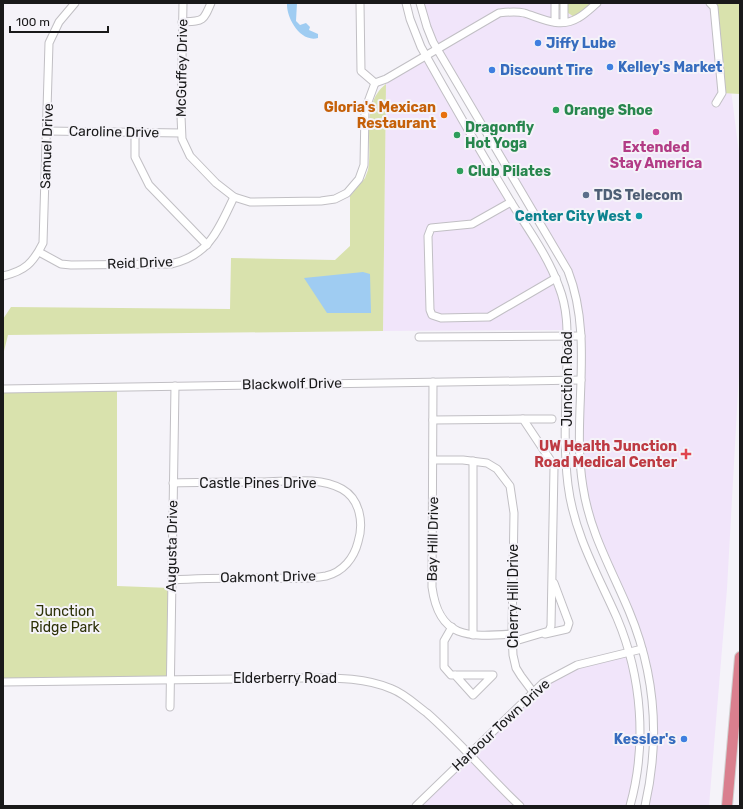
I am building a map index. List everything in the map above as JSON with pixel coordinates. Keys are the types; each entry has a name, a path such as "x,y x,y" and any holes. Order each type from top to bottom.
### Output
{"highway":[{"path":"727,806 740,656"}],"street":[{"name":"Samuel Drive","path":"39,252 43,243 48,131 49,42 59,22 75,3"},
{"name":"McGuffey Drive","path":"181,133 183,3"},
{"path":"182,22 201,22 211,3"},
{"path":"360,3 361,71 375,83"},
{"name":"Junction Road","path":"406,3 415,34 425,56 556,278 566,313 567,461 568,486 572,508 585,549 617,618 629,652 637,692 640,721 638,762 630,806"},
{"name":"Junction Road","path":"420,3 426,27 437,49 568,271 577,297 581,336 580,467 586,503 599,548 628,610 642,648 651,686 654,720 652,763 645,806"},
{"path":"555,3 556,22"},
{"path":"564,3 564,22"},
{"path":"181,133 190,156 216,183 234,197 250,202 321,201 335,198 347,193 359,179 364,165 365,110 375,83 386,79 499,13 523,13 549,22 564,22 578,19 597,3"},
{"path":"710,3 714,7 722,93 716,103"},
{"name":"Caroline Drive","path":"48,131 181,133"},
{"path":"135,132 135,157 149,185 207,245"},
{"name":"Reid Drive","path":"39,252 61,264 71,265 171,264 192,257 207,245 215,235 234,197"},
{"path":"511,202 472,224 430,228 428,236 430,310 436,318 490,317 556,278"},
{"path":"3,276 20,272 39,252"},
{"path":"419,338 581,336"},
{"name":"Blackwolf Drive","path":"3,389 580,380"},
{"name":"Bay Hill Drive","path":"433,382 432,587 434,602 440,617 452,627 473,635 512,634"},
{"name":"Augusta Drive","path":"170,707 169,680 175,386"},
{"path":"523,419 553,464 554,468 551,626 549,631 544,634"},
{"path":"433,420 552,419"},
{"path":"433,460 473,461 473,635"},
{"name":"Cherry Hill Drive","path":"473,461 487,463 497,469 510,486 514,518 512,642 516,668 533,692"},
{"name":"Castle Pines Drive","path":"173,483 304,481 328,483 342,489 352,497 360,511 360,530"},
{"name":"Oakmont Drive","path":"172,580 293,579 327,576 346,565 354,554 360,530"},
{"path":"512,642 567,629 569,623 552,579"},
{"path":"452,627 444,641 444,667 451,675 455,675 461,676 493,675 473,695 455,675"},
{"name":"Harbour Town Drive","path":"416,806 533,692 558,673 577,665 642,648"},
{"name":"Elderberry Road","path":"3,682 304,678 344,678 367,681 393,689 411,700 444,728 520,806"}],"shaded area":[{"path":"420,3 720,3 740,161 740,355 727,589 709,806 645,806 654,743 645,657 609,568 582,486 581,324 574,286 433,42"},
{"path":"425,56 556,278 567,330 383,331 386,79"},
{"path":"629,652 640,721 630,806 416,806 558,673"}],"green space":[{"path":"555,3 597,3 577,19 564,10 555,10"},
{"path":"710,3 740,3 740,94 722,93"},
{"path":"386,84 383,331 8,335 3,355 3,319 11,307 230,309 231,258 335,260 350,246 350,196 365,178 368,170 370,113 378,92"},
{"name":"Junction Ridge Park","path":"117,386 117,586 171,588 169,680 3,682 3,389"}],"water":[{"path":"287,3 297,3 296,21 300,25 306,23 310,27 309,30 318,34 318,38 311,39 305,37 295,28 287,9"},
{"path":"363,272 370,274 371,313 327,313 304,278"}],"place":[{"name":"Jiffy Lube","path":"538,43"},
{"name":"Kelley's Market","path":"610,67"},
{"name":"Discount Tire","path":"492,70"},
{"name":"Orange Shoe","path":"556,110"},
{"name":"Gloria's Mexican Restaurant","path":"444,115"},
{"name":"Extended Stay America","path":"656,132"},
{"name":"Dragonfly Hot Yoga","path":"457,135"},
{"name":"Club Pilates","path":"460,171"},
{"name":"TDS Telecom","path":"586,195"},
{"name":"Center City West","path":"639,216"},
{"name":"UW Health Junction Road Medical Center","path":"686,454"},
{"name":"Kessler's","path":"684,739"}]}
